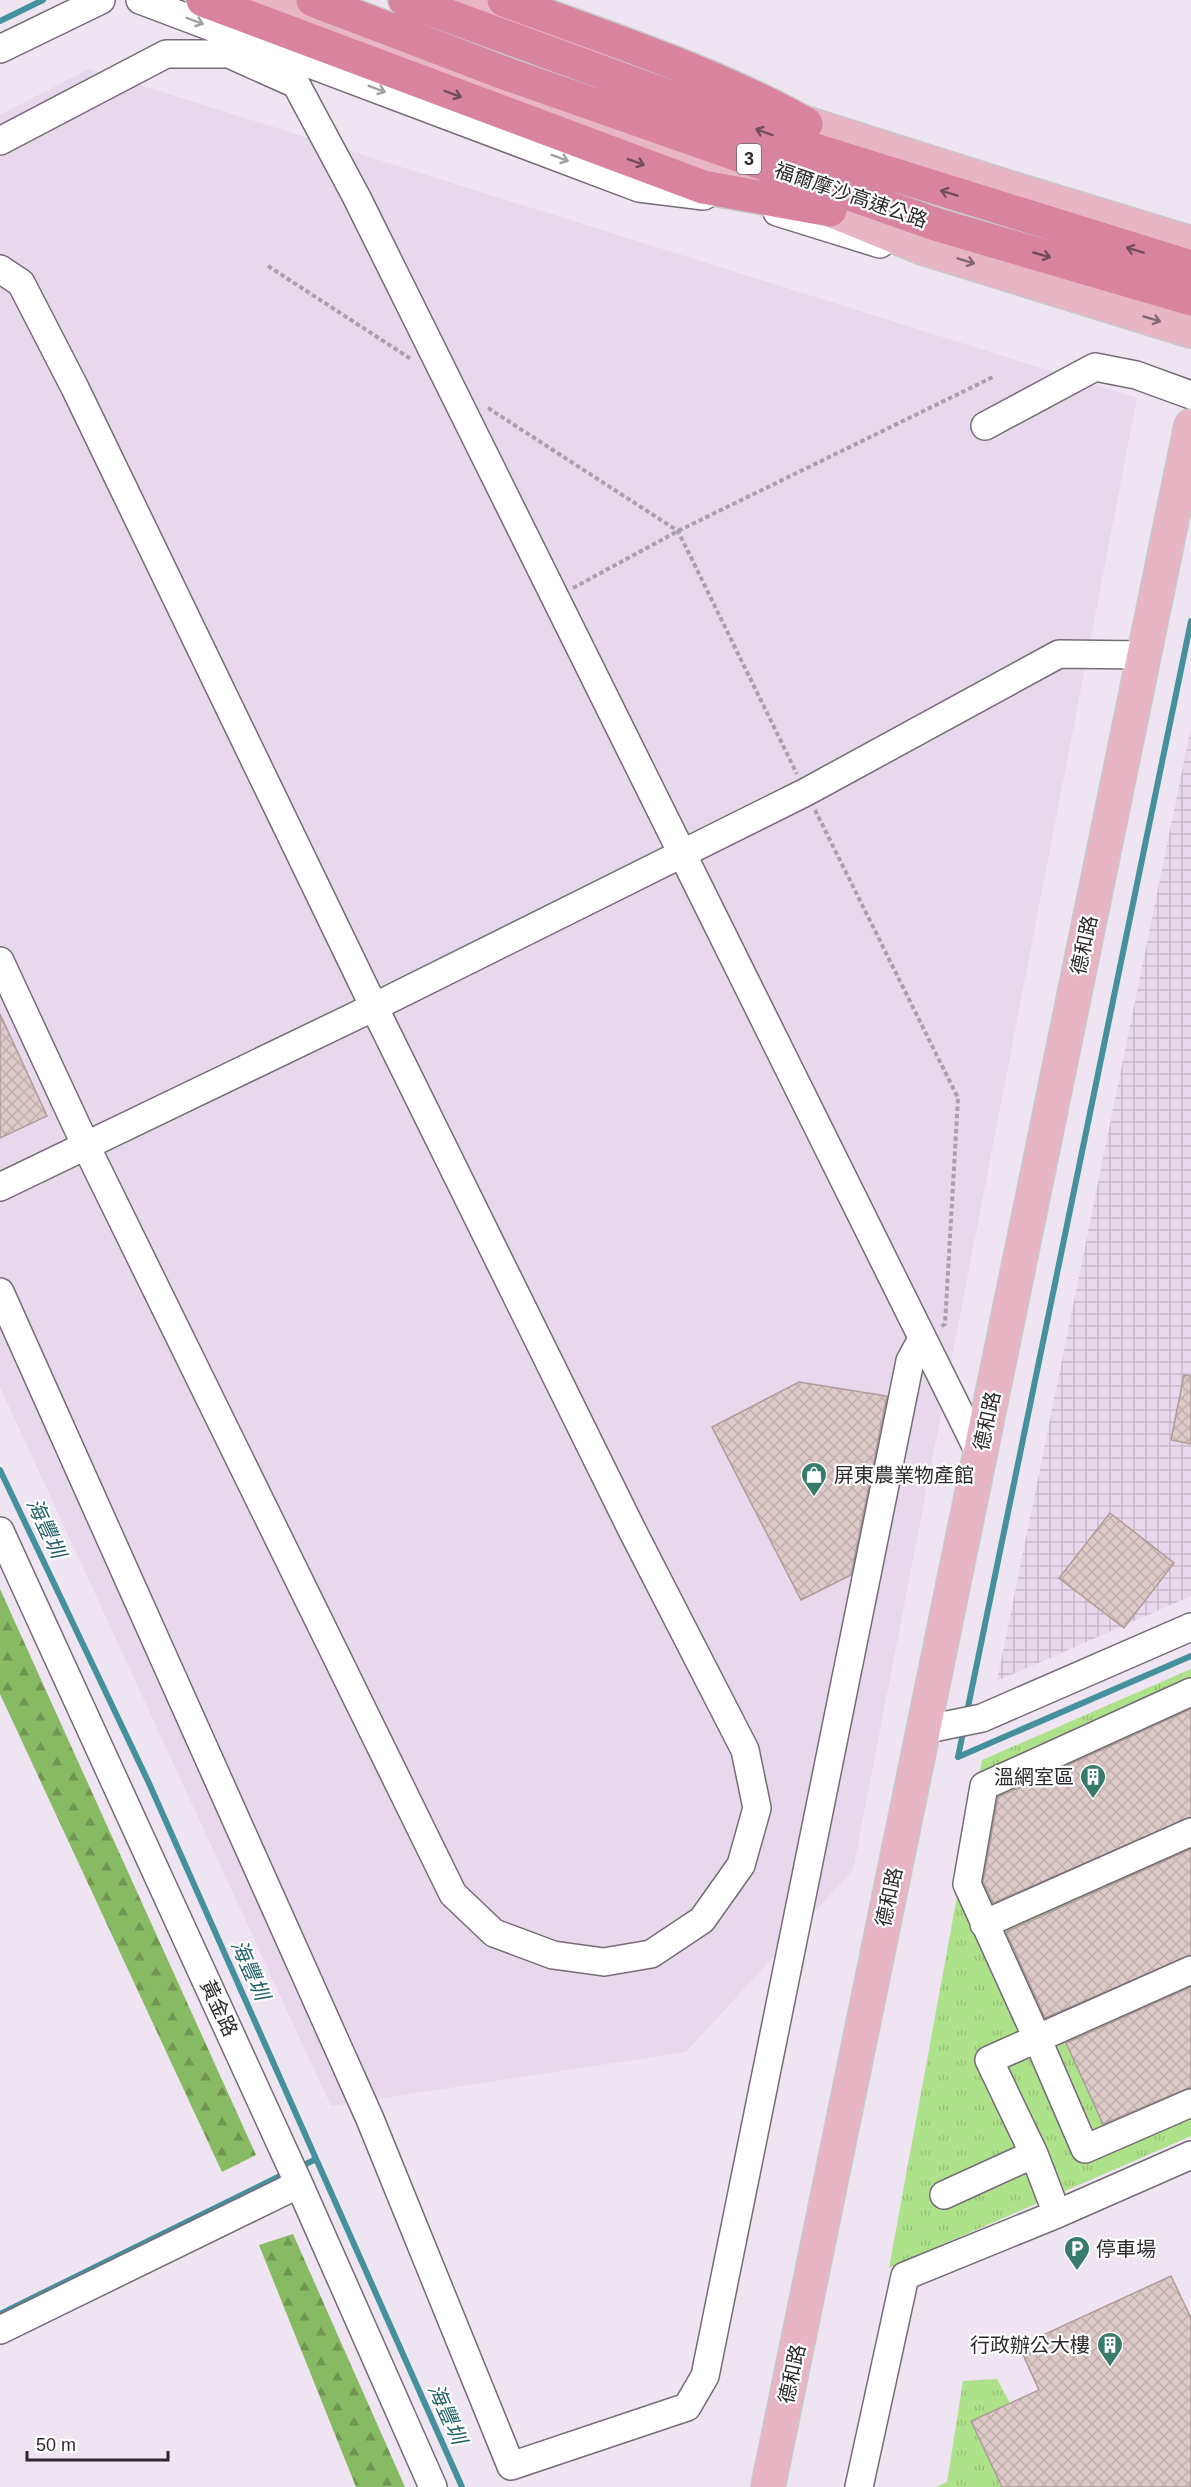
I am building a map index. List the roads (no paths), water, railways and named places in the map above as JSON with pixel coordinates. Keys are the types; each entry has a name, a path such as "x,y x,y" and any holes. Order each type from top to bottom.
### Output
{"highway":[{"path":"203,0 703,188 830,210"},
{"name":"福爾摩沙高速公路","path":"313,0 507,74 938,225 1191,299"},
{"name":"福爾摩沙高速公路","path":"405,0 815,150 1191,267"},
{"path":"504,0 661,58 760,99 806,124"}],"main road":[{"path":"261,0 830,210 923,248 1191,331"},
{"path":"454,0 806,124 1191,243"},
{"name":"德和路","path":"768,2487 1191,426"}],"street":[{"path":"0,49 101,0"},
{"path":"140,0 639,188 715,197 763,208 876,244 923,248"},
{"path":"550,0 678,49 820,118 917,158"},
{"path":"0,141 166,54 229,54 297,84 356,196 980,1454"},
{"path":"0,269 21,283 75,388 374,1007 631,1528 745,1750 757,1808 741,1865 702,1920 651,1954 604,1962 553,1955 494,1933 453,1894 86,1146 0,961"},
{"path":"985,426 1095,367 1136,375 1191,395"},
{"path":"0,1187 374,1007 806,792 1059,654 1144,655"},
{"path":"0,1292 370,2119 511,2466 687,2407 705,2376 910,1361 922,1339"},
{"name":"黃金路","path":"0,1531 299,2184 433,2487"},
{"path":"923,1730 982,1719 1191,1627"},
{"path":"1191,1692 984,1786 967,1884 1038,2038 1085,2149 1191,2103"},
{"path":"984,1924 1191,1832"},
{"path":"1057,2214 1034,2154 989,2060 1191,1970"},
{"path":"944,2195 1034,2154"},
{"path":"859,2487 905,2276 1191,2156"},
{"path":"0,2330 299,2184"}],"waterway":[{"path":"0,21 43,0"},
{"path":"967,1712 1191,621"},
{"name":"海豐圳","path":"0,1470 148,1781 462,2487"},
{"path":"958,1757 1191,1656"},
{"path":"958,1757 964,1728"},
{"path":"298,2168 316,2159"},
{"path":"0,2314 286,2173"}],"place":[{"name":"屏東農業物產館","path":"814,1498"},
{"name":"溫網室區","path":"1093,1800"},
{"name":"停車場","path":"1077,2272"},
{"name":"行政辦公大樓","path":"1110,2368"}]}
